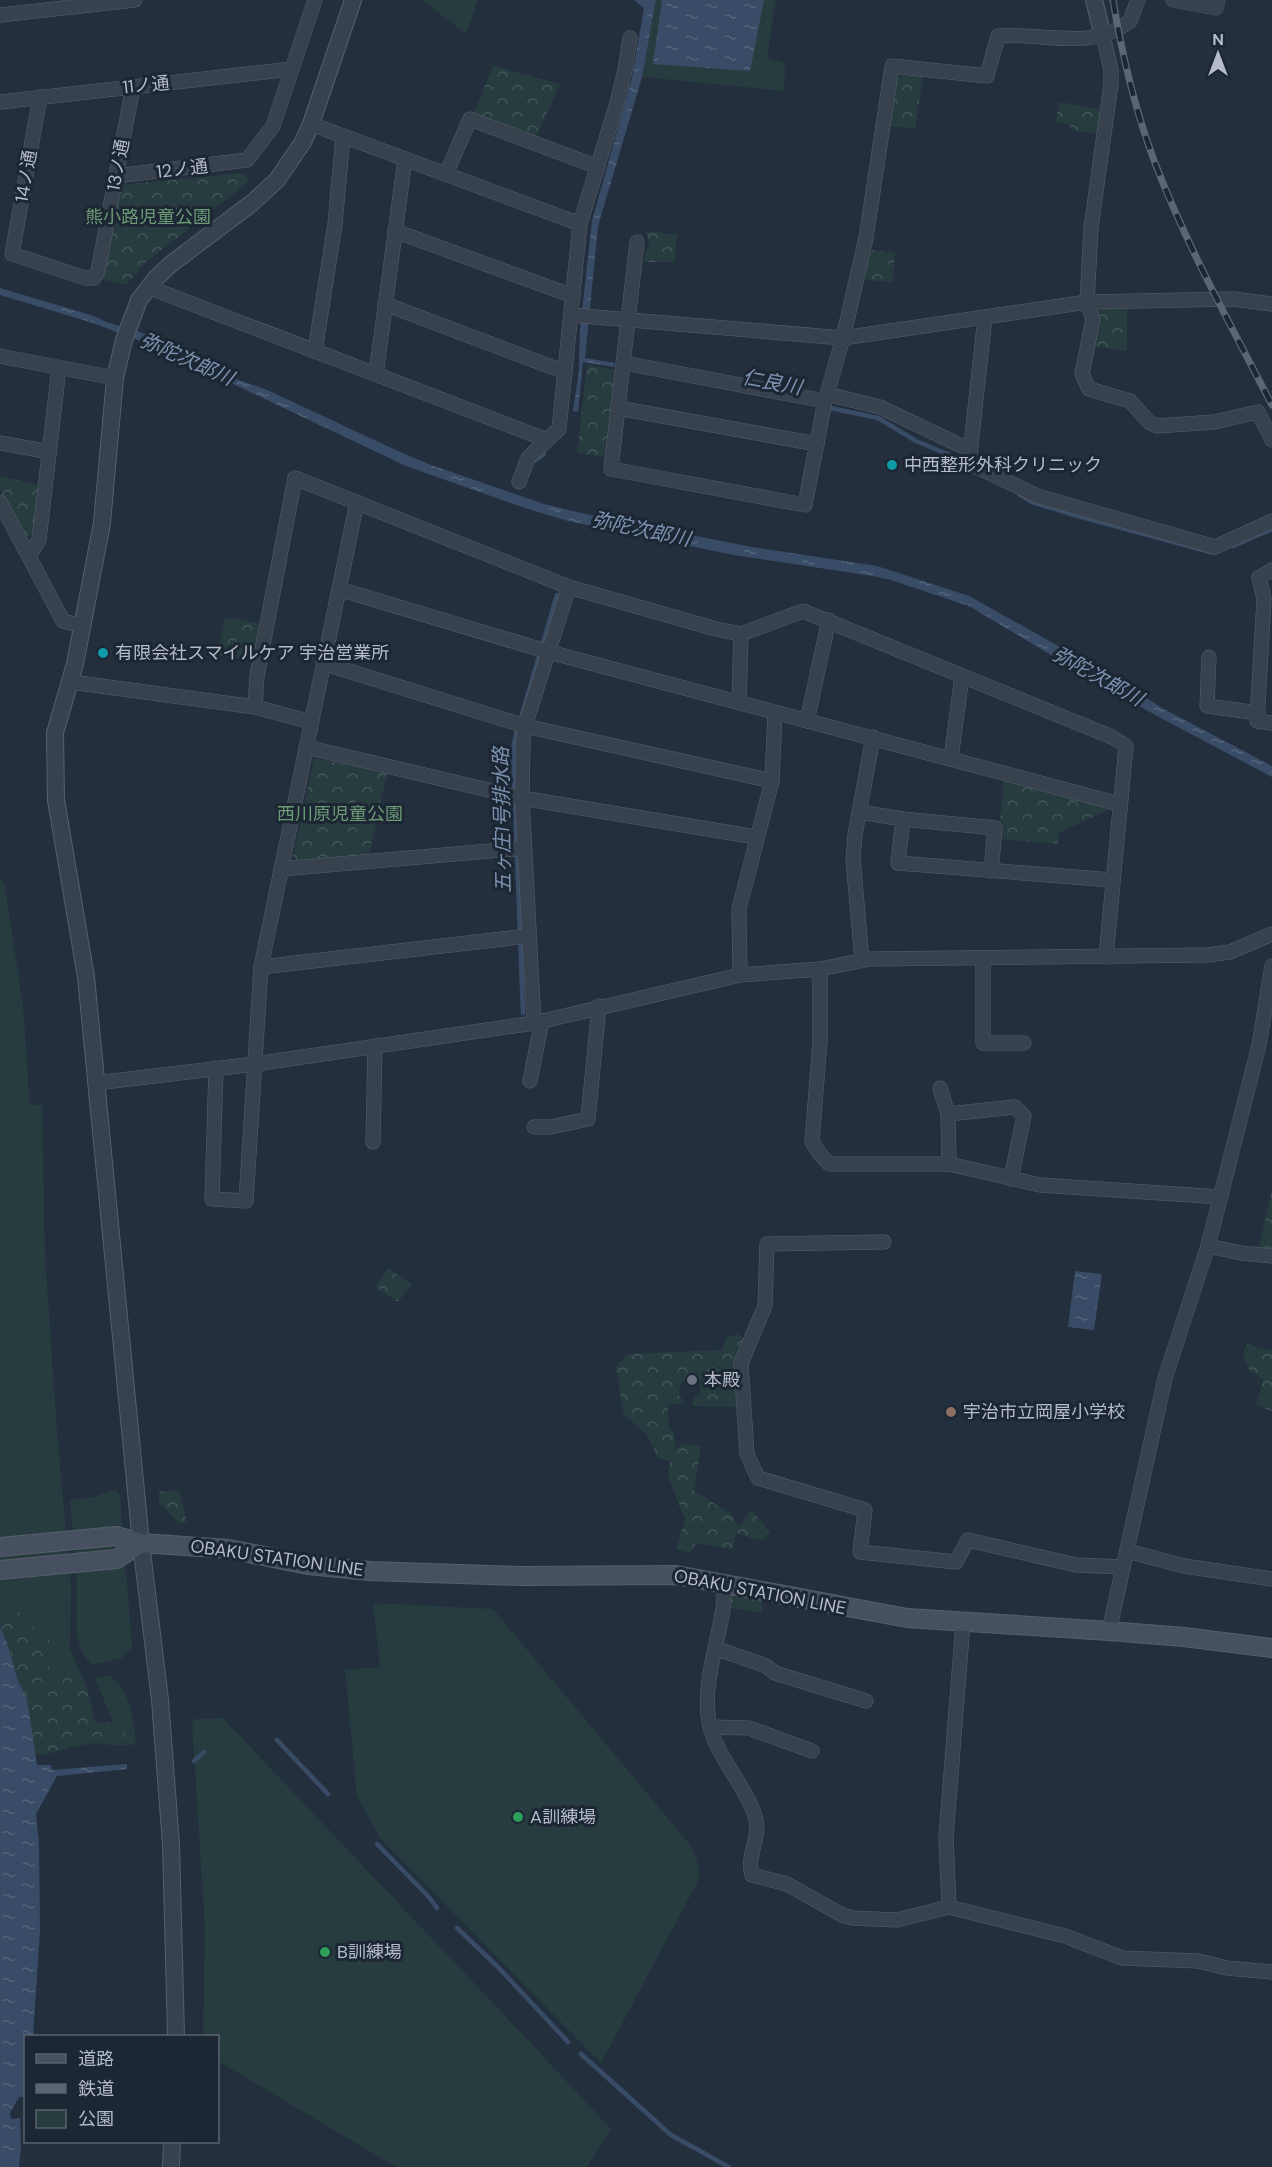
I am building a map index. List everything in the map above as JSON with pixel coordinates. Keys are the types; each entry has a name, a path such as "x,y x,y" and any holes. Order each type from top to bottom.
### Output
{"main road":[{"name":"OBAKU STATION LINE","path":"0,1546 120,1537 141,1542 229,1549 308,1565 370,1571 521,1576 666,1575 725,1583 907,1618 1184,1637 1272,1648"},
{"path":"0,1570 117,1559 141,1542"}],"street":[{"path":"0,15 135,0"},
{"path":"292,69 315,0"},
{"path":"176,2035 171,1844 160,1700 141,1542 84,966 56,800 55,734 71,682 102,523 115,378 139,300 148,287 188,251 252,203 276,180 303,142 352,0"},
{"path":"1094,0 1111,70 1111,84 1091,228 1087,302 1093,319 1082,374 1089,389 1130,401 1149,422 1157,426 1214,422 1258,412 1272,440"},
{"path":"637,242 611,469 805,505 826,399 866,238 892,66 987,76 998,36 1039,36 1085,40 1103,36 1130,21 1138,0"},
{"path":"1173,0 1216,8 1218,0"},
{"path":"519,482 528,458 559,429 574,315 573,296 580,224 617,103 630,38"},
{"name":"11ノ通","path":"0,102 292,69"},
{"name":"12ノ通","path":"116,176 247,160 273,126 292,69"},
{"name":"13ノ通","path":"94,278 98,271 133,87"},
{"name":"14ノ通","path":"40,97 12,254 85,278 94,278"},
{"path":"446,174 470,118 598,167"},
{"path":"311,124 580,224"},
{"path":"315,351 335,224 344,136"},
{"path":"376,374 405,159"},
{"path":"395,231 573,296"},
{"path":"148,287 547,440"},
{"path":"574,315 843,338 1087,302 1233,299 1272,304"},
{"path":"385,304 565,372"},
{"path":"985,317 969,463 1037,496 1215,546 1272,521"},
{"path":"0,356 115,378"},
{"path":"28,556 39,540 59,368"},
{"path":"623,368 880,407 970,450"},
{"path":"618,408 817,444"},
{"path":"0,443 50,452"},
{"path":"255,707 257,676 295,478 569,587 716,629 741,634 803,611 1112,737 1125,746 1106,957"},
{"path":"0,501 63,621 83,626"},
{"path":"216,1068 212,1199 246,1201 261,967 357,502"},
{"path":"1272,570 1259,578 1264,599 1267,631 1257,721 1272,723"},
{"path":"530,1081 538,1022 522,937 517,796 523,742 520,724 543,650 569,587"},
{"path":"339,589 543,650 1119,804"},
{"path":"807,721 829,620"},
{"path":"739,702 741,634"},
{"path":"1209,657 1207,706 1258,713"},
{"path":"324,663 520,724 772,781"},
{"path":"951,758 962,676"},
{"path":"71,682 255,707 311,722"},
{"path":"740,975 739,909 772,781 775,713"},
{"path":"862,960 853,859 873,737"},
{"path":"306,747 517,796 756,837"},
{"path":"859,812 903,819 995,828 991,871"},
{"path":"903,819 898,863 1112,880"},
{"path":"281,869 519,849"},
{"path":"96,1083 255,1064 538,1022 740,975 820,969 862,960 919,957 1207,955 1230,952 1272,934"},
{"path":"261,967 522,937"},
{"path":"983,958 983,1043 1024,1043"},
{"path":"1109,1631 1165,1378 1208,1246 1259,1045 1272,966"},
{"path":"820,969 820,1041 812,1142 829,1164 950,1164 1040,1185 1221,1197"},
{"path":"534,1127 551,1127 588,1119 599,1006"},
{"path":"373,1142 375,1046"},
{"path":"940,1088 948,1114 950,1164"},
{"path":"948,1114 1015,1107 1024,1116 1011,1179"},
{"path":"884,1242 767,1244 765,1306 741,1363 747,1454 758,1478 865,1510 860,1552 956,1562 968,1540 1076,1565 1123,1567"},
{"path":"1208,1246 1241,1253 1272,1256"},
{"path":"1127,1551 1184,1566 1272,1579"},
{"path":"725,1583 723,1613 709,1679 710,1727 714,1740 756,1818 757,1831 750,1866 752,1875 788,1884 842,1915 852,1918 897,1920 949,1908 1065,1935 1122,1958 1198,1961 1227,1968 1272,1972"},
{"path":"949,1908 946,1837 963,1623"},
{"path":"715,1648 766,1666 775,1673 866,1701"},
{"path":"710,1727 749,1728 812,1751"},
{"path":"171,2167 172,2143"}],"green space":[{"path":"422,0 478,0 466,34"},
{"path":"656,0 776,0 768,58 785,63 784,91 642,77"},
{"path":"493,66 560,84 536,138 474,113"},
{"path":"904,73 923,76 915,129 887,125 895,80"},
{"path":"1059,102 1103,110 1100,134 1073,130 1069,125 1056,122"},
{"name":"熊小路児童公園","path":"242,173 250,181 145,263 126,285 97,278 120,185"},
{"path":"646,231 677,235 675,262 644,262 645,252 650,245"},
{"path":"872,250 895,253 893,282 862,280 866,254"},
{"path":"1102,307 1127,308 1127,351 1093,346 1098,315"},
{"path":"587,365 616,370 605,457 577,453"},
{"path":"0,476 41,486 34,536 24,537 0,489"},
{"path":"225,617 261,624 254,662 218,655"},
{"name":"西川原児童公園","path":"314,758 387,773 369,855 298,862 293,856"},
{"path":"1003,780 1110,809 1058,833 1058,844 999,839"},
{"path":"0,876 5,887 23,1006 30,1105 42,1105 45,1254 57,1431 71,1586 70,1649 87,1688 74,1678 49,1667 46,1657 50,1642 27,1627 18,1609 4,1608 0,1611"},
{"path":"1272,1189 1272,1250 1259,1248"},
{"path":"388,1268 412,1284 398,1302 375,1287"},
{"path":"737,1334 745,1339 738,1407 692,1406 694,1398 700,1393 701,1381 681,1382 679,1395 685,1404 668,1405 669,1427 674,1432 675,1449 684,1444 701,1446 694,1491 731,1514 739,1527 751,1510 769,1531 765,1539 758,1540 736,1533 732,1549 696,1543 690,1553 676,1549 685,1519 668,1476 670,1462 658,1458 646,1433 624,1415 616,1367 628,1354 722,1350 726,1338"},
{"path":"1247,1344 1272,1351 1272,1411 1256,1405 1263,1380 1249,1370 1243,1354"},
{"path":"115,1489 120,1496 132,1647 122,1658 91,1665 80,1648 77,1634 77,1584 70,1500 94,1497"},
{"path":"159,1491 180,1491 187,1523 179,1523 159,1502"},
{"path":"726,1585 762,1593 762,1613 725,1607"},
{"name":"A訓練場","path":"373,1603 493,1609 690,1845 699,1868 697,1883 601,2063 380,1838 357,1796 345,1670 380,1667"},
{"path":"4,1608 18,1609 27,1627 43,1629 50,1642 46,1657 49,1667 80,1680 87,1688 95,1721 118,1725 134,1744 84,1745 34,1755 27,1699 18,1681 0,1627 0,1611"},
{"path":"110,1676 126,1696 136,1740 134,1744 113,1722 95,1678"},
{"name":"B訓練場","path":"223,1718 611,2129 587,2167 396,2167 219,2062 219,2035 203,2035 205,1929 192,1723 196,1719"}],"water":[{"path":"634,0 656,0 642,77 598,226 585,358 615,363 614,367 583,362 578,412 573,411 579,371 580,329 592,221 632,78 644,8"},
{"path":"662,0 764,0 750,71 653,64"},
{"name":"弥陀次郎川","path":"0,288 146,334 233,378 265,389 400,452 544,504 746,546 877,566 969,596 1110,675 1162,708 1272,766 1272,777 1146,710 1095,677 1051,655 969,606 873,576 734,555 568,521 525,508 406,466 151,345 90,322 0,295"},
{"path":"1075,1271 1102,1274 1094,1330 1068,1327"},
{"path":"0,1627 18,1681 27,1699 37,1765 51,1765 52,1770 127,1764 127,1769 57,1776 36,1814 39,1843 40,1932 33,2035 24,2035 24,2097 19,2097 10,2113 11,2119 20,2118 19,2167 0,2167"}],"waterway":[{"name":"仁良川","path":"826,407 878,418 916,441 967,464"},
{"name":"五ヶ庄1号排水路","path":"530,464 544,454"},
{"name":"仁良川","path":"1019,494 1032,502 1074,515 1214,553"},
{"name":"仁良川","path":"1233,546 1272,529"},
{"name":"五ヶ庄1号排水路","path":"521,718 557,595"},
{"name":"五ヶ庄1号排水路","path":"518,726 513,749 523,1013"},
{"path":"277,1740 328,1794"},
{"path":"194,1761 204,1752"},
{"path":"377,1844 437,1908"},
{"path":"457,1928 497,1966 568,2042"},
{"path":"581,2054 671,2135 729,2167"}],"railway":[{"path":"1113,0 1130,82 1155,163 1195,255 1272,405"}],"place":[{"name":"中西整形外科クリニック","path":"892,465"},
{"name":"有限会社スマイルケア 宇治営業所","path":"103,653"},
{"name":"本殿","path":"692,1380"},
{"name":"宇治市立岡屋小学校","path":"951,1412"},
{"name":"A訓練場","path":"518,1817"},
{"name":"B訓練場","path":"325,1952"}]}
